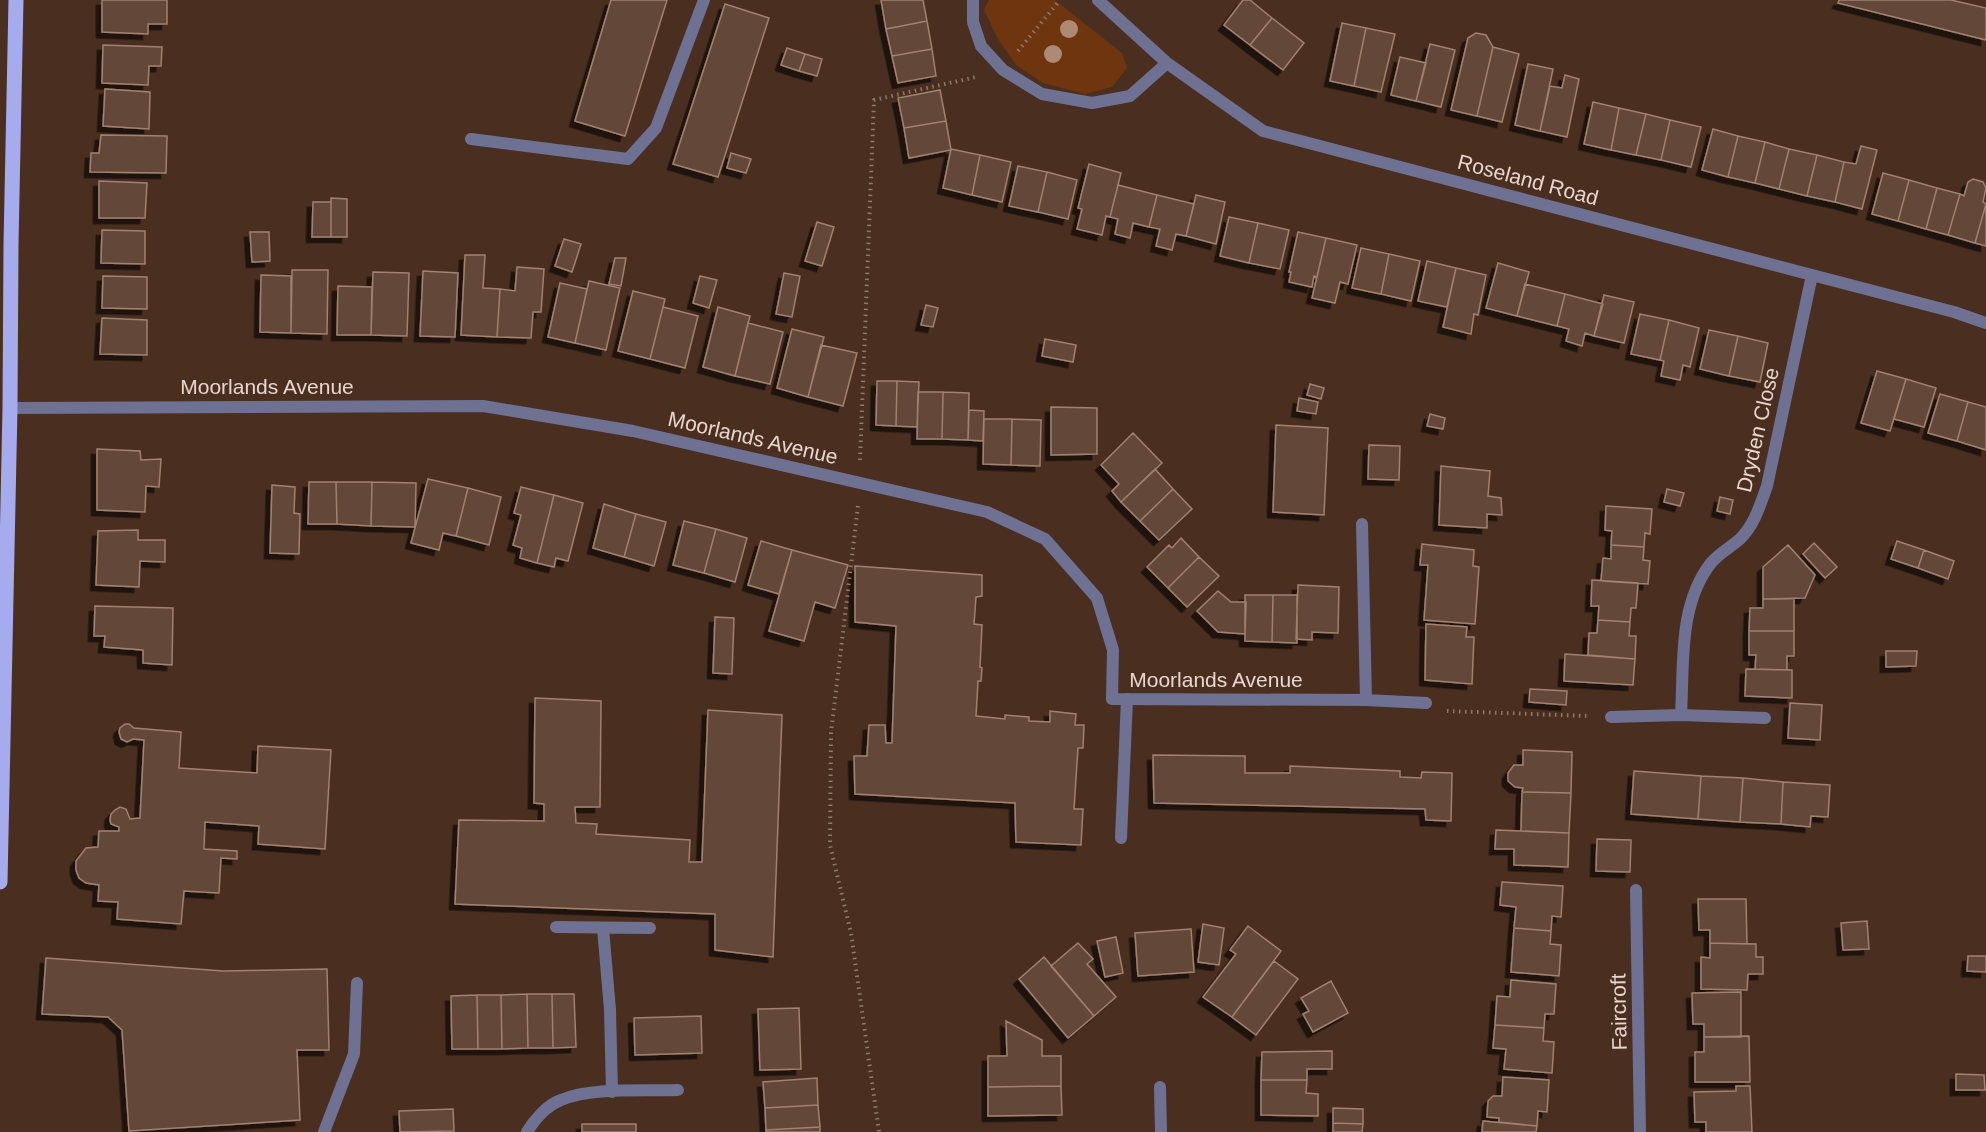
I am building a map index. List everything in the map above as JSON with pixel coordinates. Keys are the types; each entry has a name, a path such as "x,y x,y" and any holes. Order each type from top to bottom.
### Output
{"main road":[{"path":"0,882 3,566 10,408 16,0"}],"street":[{"path":"471,139 628,159 656,128 704,0"},
{"path":"973,0 973,22 981,46 1003,70 1042,94 1092,103 1130,96 1167,63"},
{"name":"Roseland Road","path":"1098,0 1167,63 1263,131 1812,274 1954,312 1986,323"},
{"name":"Dryden Close","path":"1681,715 1688,611 1699,583 1712,562 1740,538 1756,519 1767,486 1812,274"},
{"name":"Moorlands Avenue","path":"10,408 483,406 633,431 987,512 1045,539 1097,598 1113,650 1112,699 1366,700 1426,703"},
{"path":"1362,524 1366,700"},
{"path":"1121,838 1127,699"},
{"path":"1611,717 1681,715 1765,718"},
{"name":"Faircroft","path":"1636,890 1640,1132"},
{"path":"556,927 650,928"},
{"path":"603,928 610,1010 612,1092"},
{"path":"324,1132 354,1054 357,983"},
{"path":"1160,1087 1161,1132"},
{"path":"527,1132 538,1117 559,1100 586,1093 678,1090"}],"path":[{"path":"879,1132 850,933 830,845 831,733 856,531 859,482 874,100 1003,70 1060,0"},
{"path":"1426,703 1427,711 1611,717"}],"shaded area":[{"path":"989,0 1055,0 1122,53 1127,68 1112,87 1085,94 1043,83 1016,65 998,39 984,10"}],"building":[{"path":"102,0 167,0 167,24 148,24 148,34 102,32"},
{"path":"611,0 667,0 625,136 575,121"},
{"path":"881,0 923,0 927,21 886,29"},
{"path":"1243,0 1250,0 1272,18 1250,45 1224,25"},
{"path":"1839,0 1951,0 1986,8 1986,40 1838,3"},
{"path":"725,4 769,18 718,177 673,164"},
{"path":"1272,18 1304,43 1283,70 1250,45"},
{"path":"927,21 932,49 892,56 886,29"},
{"path":"1342,23 1366,28 1354,86 1330,81"},
{"path":"1366,28 1395,34 1381,92 1354,86"},
{"path":"1476,33 1486,35 1493,47 1477,116 1451,110 1468,38"},
{"path":"1430,44 1455,50 1441,107 1416,101"},
{"path":"103,45 162,47 161,66 149,66 148,85 102,83"},
{"path":"1493,47 1519,54 1502,122 1477,116"},
{"path":"787,48 805,54 799,71 781,65"},
{"path":"932,49 936,76 898,83 892,56"},
{"path":"805,54 822,59 817,76 799,71"},
{"path":"1400,57 1426,63 1416,101 1391,95"},
{"path":"1528,64 1553,69 1540,131 1515,125"},
{"path":"1565,75 1579,79 1567,137 1540,131 1550,86 1562,88"},
{"path":"105,89 150,92 149,129 103,126"},
{"path":"940,90 946,121 904,128 898,98"},
{"path":"1593,102 1619,108 1611,150 1584,144"},
{"path":"1619,108 1646,114 1636,155 1611,150"},
{"path":"1646,114 1670,120 1661,160 1636,155"},
{"path":"1670,120 1701,127 1691,167 1661,160"},
{"path":"946,121 951,150 909,158 904,128"},
{"path":"1713,129 1738,136 1728,177 1702,170"},
{"path":"101,135 167,136 166,173 90,172 91,153 99,153"},
{"path":"1738,136 1765,142 1755,183 1728,177"},
{"path":"1765,142 1789,149 1779,189 1755,183"},
{"path":"1861,146 1877,150 1862,209 1835,202 1844,162 1856,164"},
{"path":"951,149 980,155 972,195 943,188"},
{"path":"1789,149 1817,155 1807,196 1779,189"},
{"path":"731,153 751,159 746,173 727,168"},
{"path":"980,155 1011,162 1002,202 972,195"},
{"path":"1817,155 1844,162 1835,202 1807,196"},
{"path":"1089,164 1121,173 1110,217 1106,216 1102,235 1077,229 1082,209 1078,208"},
{"path":"1018,166 1047,172 1038,212 1009,206"},
{"path":"1047,172 1077,180 1068,219 1038,212"},
{"path":"1883,173 1909,180 1898,221 1872,214"},
{"path":"1973,179 1983,182 1986,188 1983,202 1986,204 1975,243 1948,235 1960,194 1964,196 1968,182"},
{"path":"1909,180 1937,188 1926,229 1898,221"},
{"path":"99,181 147,183 145,218 99,218"},
{"path":"1118,185 1157,195 1149,227 1133,223 1130,238 1115,234 1118,219 1110,217"},
{"path":"1937,188 1960,194 1948,235 1926,229"},
{"path":"1157,195 1194,204 1186,236 1176,234 1172,250 1156,246 1160,229 1149,227"},
{"path":"1196,195 1225,202 1216,244 1186,236"},
{"path":"331,198 347,199 347,237 331,237"},
{"path":"313,202 331,202 331,237 312,237"},
{"path":"1986,204 1986,246 1975,243"},
{"path":"1229,217 1258,223 1249,263 1220,256"},
{"path":"817,222 834,227 822,266 805,261"},
{"path":"1258,223 1289,230 1280,269 1249,263"},
{"path":"102,230 145,231 145,264 101,263"},
{"path":"250,232 269,232 270,261 252,262"},
{"path":"1298,232 1326,238 1317,277 1314,276 1312,287 1289,282"},
{"path":"1326,238 1357,245 1348,284 1340,282 1335,303 1312,298"},
{"path":"564,239 581,244 572,272 555,266"},
{"path":"1361,248 1389,254 1381,294 1352,288"},
{"path":"1389,254 1420,261 1411,301 1381,294"},
{"path":"465,255 485,255 483,288 500,289 497,337 461,335"},
{"path":"615,258 626,258 621,286 609,284"},
{"path":"1427,261 1456,268 1447,307 1418,301"},
{"path":"1498,263 1529,272 1517,316 1486,308"},
{"path":"517,267 544,269 541,312 533,312 531,338 497,337 500,289 515,291"},
{"path":"1456,268 1486,275 1478,315 1474,314 1471,334 1443,327"},
{"path":"292,270 328,270 327,334 291,333"},
{"path":"423,271 458,273 455,337 420,336"},
{"path":"373,272 409,273 407,336 371,335"},
{"path":"784,273 800,276 792,317 776,314"},
{"path":"261,275 291,276 291,333 260,332"},
{"path":"103,276 147,277 147,309 102,308"},
{"path":"700,276 717,280 709,308 693,303"},
{"path":"589,281 620,288 606,350 575,343"},
{"path":"560,283 587,289 575,343 548,337"},
{"path":"1525,284 1565,294 1557,326 1517,316"},
{"path":"338,286 372,287 371,335 337,335"},
{"path":"633,291 665,299 650,359 618,351"},
{"path":"1565,294 1603,304 1594,336 1585,333 1582,346 1566,341 1569,329 1557,326"},
{"path":"1604,295 1634,302 1624,343 1594,336"},
{"path":"926,305 938,308 933,327 921,325"},
{"path":"663,307 698,316 685,368 650,359"},
{"path":"718,307 750,316 735,376 703,367"},
{"path":"1640,314 1669,320 1660,360 1631,354"},
{"path":"102,318 147,320 147,355 100,354"},
{"path":"1669,320 1699,328 1690,367 1683,365 1680,380 1661,376 1664,361 1660,360"},
{"path":"748,323 783,332 770,384 735,376"},
{"path":"792,329 824,337 808,397 777,388"},
{"path":"1709,330 1738,336 1729,376 1700,369"},
{"path":"1738,336 1768,343 1760,382 1729,376"},
{"path":"1045,339 1076,345 1073,362 1042,356"},
{"path":"821,345 857,353 843,406 808,397"},
{"path":"1877,371 1906,379 1890,431 1861,423"},
{"path":"1906,379 1936,388 1924,427 1894,419"},
{"path":"877,381 897,381 896,426 876,425"},
{"path":"897,381 919,382 917,427 896,426"},
{"path":"1310,384 1324,388 1321,399 1307,395"},
{"path":"918,392 943,392 942,439 917,439"},
{"path":"943,392 969,393 968,440 942,439"},
{"path":"1940,394 1968,402 1957,441 1928,433"},
{"path":"1299,398 1318,402 1316,414 1297,411"},
{"path":"1968,402 1986,407 1986,450 1957,441"},
{"path":"1051,407 1097,408 1097,454 1051,455"},
{"path":"969,410 984,411 983,441 968,440"},
{"path":"1430,414 1445,418 1443,429 1427,426"},
{"path":"984,419 1012,419 1011,465 983,464"},
{"path":"1012,419 1041,420 1040,466 1011,465"},
{"path":"1276,425 1328,428 1324,515 1273,512"},
{"path":"1133,433 1162,463 1121,502 1112,491 1119,484 1101,465"},
{"path":"1369,445 1400,446 1399,480 1368,479"},
{"path":"97,449 140,451 141,460 161,459 159,487 146,486 145,512 97,510"},
{"path":"1441,466 1490,471 1488,496 1501,498 1502,515 1487,514 1487,528 1439,525"},
{"path":"1155,469 1173,489 1140,521 1121,502"},
{"path":"428,479 468,488 456,536 443,533 439,550 411,543"},
{"path":"309,482 336,482 337,524 308,524"},
{"path":"336,482 372,482 371,526 337,524"},
{"path":"372,482 416,483 415,527 371,526"},
{"path":"272,485 295,487 294,513 300,514 299,554 270,553"},
{"path":"521,487 554,495 537,563 520,558 522,548 513,545 521,515 514,513"},
{"path":"468,488 501,497 489,545 456,536"},
{"path":"1173,489 1192,509 1159,540 1140,521"},
{"path":"1667,489 1684,493 1680,506 1664,502"},
{"path":"554,495 583,503 568,561 556,558 554,567 537,563"},
{"path":"1720,497 1733,500 1730,514 1717,511"},
{"path":"604,504 636,514 624,557 593,548"},
{"path":"1606,506 1652,509 1650,534 1645,533 1644,547 1611,545 1612,531 1605,530"},
{"path":"636,514 666,522 654,566 624,557"},
{"path":"684,521 716,529 704,573 673,565"},
{"path":"716,529 747,538 735,582 704,573"},
{"path":"138,530 138,540 165,540 165,562 140,561 139,587 96,585 98,531"},
{"path":"1181,538 1199,557 1168,588 1147,567 1169,545 1172,548"},
{"path":"761,541 792,550 779,594 748,585"},
{"path":"1897,541 1924,550 1918,568 1891,559"},
{"path":"1814,543 1837,567 1825,578 1803,554"},
{"path":"1422,544 1474,550 1473,566 1479,567 1475,624 1424,620 1428,565 1420,565"},
{"path":"1611,545 1644,547 1643,560 1650,561 1648,584 1601,581 1603,558 1611,559"},
{"path":"1788,545 1815,575 1805,598 1763,599 1763,567"},
{"path":"792,550 848,565 835,608 815,602 804,641 769,631"},
{"path":"1924,550 1954,561 1948,579 1918,568"},
{"path":"1199,557 1219,576 1187,607 1168,588"},
{"path":"855,566 982,575 982,596 976,597 974,624 982,625 980,667 982,668 981,681 978,681 976,716 1005,719 1005,715 1029,717 1029,721 1050,722 1050,711 1076,714 1075,725 1084,725 1083,748 1078,748 1074,809 1083,809 1081,845 1016,842 1015,803 855,794 854,756 867,756 869,725 885,725 886,743 892,743 896,626 855,622"},
{"path":"1592,580 1638,583 1636,608 1631,608 1630,622 1598,620 1599,606 1591,606"},
{"path":"1298,585 1339,587 1338,633 1312,632 1312,640 1296,639"},
{"path":"1218,591 1231,602 1246,602 1245,634 1218,632 1197,611"},
{"path":"1245,595 1273,595 1272,642 1245,641"},
{"path":"1273,595 1297,595 1297,643 1272,642"},
{"path":"1763,599 1794,599 1794,631 1749,631 1750,608 1763,608"},
{"path":"95,606 173,608 172,665 143,663 143,650 104,647 105,636 94,636"},
{"path":"715,617 734,618 732,674 713,673"},
{"path":"1598,620 1630,622 1629,636 1636,636 1635,659 1588,655 1589,633 1597,633"},
{"path":"1426,624 1467,627 1466,637 1474,637 1472,684 1425,680"},
{"path":"1749,631 1794,631 1794,656 1787,656 1787,670 1755,669 1756,655 1749,655"},
{"path":"1886,651 1917,651 1916,666 1886,667"},
{"path":"1565,654 1635,659 1633,685 1564,681"},
{"path":"1746,669 1792,670 1792,698 1745,696"},
{"path":"1530,689 1567,691 1566,705 1529,702"},
{"path":"535,698 601,701 600,807 575,807 576,823 597,824 596,834 690,840 689,862 702,862 708,710 782,715 773,957 715,950 715,914 455,904 459,820 544,821 544,804 534,803"},
{"path":"1790,703 1822,705 1820,740 1788,738"},
{"path":"129,724 134,728 181,732 179,768 257,773 258,746 331,750 325,849 258,844 259,826 205,822 204,849 237,851 237,859 221,858 219,893 184,891 181,924 117,919 118,902 98,901 99,885 86,883 79,878 76,861 86,848 98,847 99,831 119,831 119,827 111,824 110,820 115,810 120,807 126,809 130,819 140,818 144,740 133,739 127,742 121,739 120,728"},
{"path":"1523,750 1572,752 1571,793 1522,792 1523,788 1515,787 1508,781 1508,773 1514,765 1523,765"},
{"path":"1153,755 1245,756 1245,773 1290,773 1290,766 1400,771 1400,777 1421,778 1422,772 1452,773 1451,821 1426,820 1425,809 1154,803"},
{"path":"1634,771 1701,776 1698,819 1631,814"},
{"path":"1701,776 1743,778 1740,822 1698,819"},
{"path":"1743,778 1783,782 1781,824 1740,822"},
{"path":"1783,782 1830,785 1828,817 1811,816 1810,827 1781,824"},
{"path":"1522,792 1571,793 1569,833 1521,831"},
{"path":"1496,830 1569,833 1568,867 1514,865 1514,849 1495,849"},
{"path":"1597,839 1631,840 1630,872 1596,871"},
{"path":"1502,882 1563,886 1561,917 1552,916 1551,931 1514,928 1516,907 1500,905"},
{"path":"1698,899 1746,899 1747,944 1710,943 1710,930 1699,930"},
{"path":"1867,921 1869,949 1843,950 1841,923"},
{"path":"1203,924 1224,928 1219,965 1198,962"},
{"path":"1248,926 1281,951 1232,1017 1203,997 1236,954 1230,950"},
{"path":"1514,928 1551,931 1550,944 1561,945 1559,976 1511,972"},
{"path":"1191,929 1194,972 1138,976 1135,933"},
{"path":"1116,937 1123,973 1105,977 1097,941"},
{"path":"1078,943 1093,959 1087,964 1116,997 1094,1016 1051,966"},
{"path":"1710,943 1756,944 1756,957 1763,957 1763,974 1748,974 1747,990 1701,989 1701,957 1710,958"},
{"path":"1968,956 1986,956 1986,972 1967,971"},
{"path":"1044,957 1094,1016 1068,1038 1019,979"},
{"path":"46,958 223,971 327,969 329,1050 297,1050 300,1120 129,1131 122,1030 108,1017 42,1014"},
{"path":"1274,961 1298,979 1256,1035 1232,1017"},
{"path":"1511,980 1556,984 1554,1014 1545,1014 1544,1028 1495,1025 1497,996 1510,997"},
{"path":"1331,981 1348,1013 1313,1032 1303,1014 1309,1011 1301,998"},
{"path":"1741,992 1741,1037 1704,1037 1704,1024 1693,1024 1692,993"},
{"path":"527,994 528,1048 502,1049 501,995"},
{"path":"527,994 552,994 553,1048 528,1048"},
{"path":"552,994 574,994 576,1047 553,1048"},
{"path":"477,995 478,1049 452,1049 451,996"},
{"path":"477,995 501,995 502,1049 478,1049"},
{"path":"799,1008 801,1069 760,1070 758,1009"},
{"path":"701,1016 702,1053 635,1055 634,1018"},
{"path":"1006,1021 1042,1040 1042,1056 1061,1056 1061,1086 988,1087 988,1056 1007,1056"},
{"path":"1495,1025 1544,1028 1543,1041 1554,1042 1552,1073 1504,1069 1506,1049 1493,1048"},
{"path":"1749,1036 1750,1082 1695,1082 1695,1052 1704,1052 1704,1037"},
{"path":"1332,1051 1332,1069 1307,1069 1307,1080 1261,1080 1262,1052"},
{"path":"1956,1074 1984,1075 1985,1090 1956,1090"},
{"path":"1503,1077 1549,1080 1547,1112 1538,1111 1537,1126 1499,1122 1499,1118 1487,1117 1488,1101 1493,1096 1502,1096"},
{"path":"817,1078 818,1105 765,1108 763,1082"},
{"path":"1261,1080 1307,1080 1306,1093 1318,1094 1318,1116 1261,1115"},
{"path":"1061,1086 1062,1115 988,1116 988,1087"},
{"path":"1736,1086 1750,1086 1752,1132 1706,1132 1706,1122 1695,1122 1694,1092 1736,1091"},
{"path":"818,1105 820,1127 766,1130 765,1108"},
{"path":"1333,1108 1363,1109 1363,1124 1333,1123"},
{"path":"453,1109 454,1131 400,1132 399,1111"},
{"path":"1483,1121 1537,1126 1536,1132 1482,1132"},
{"path":"1333,1123 1363,1124 1362,1132 1333,1132"},
{"path":"582,1124 636,1124 636,1132 582,1132"},
{"path":"820,1127 820,1132 766,1132 766,1130"}]}
